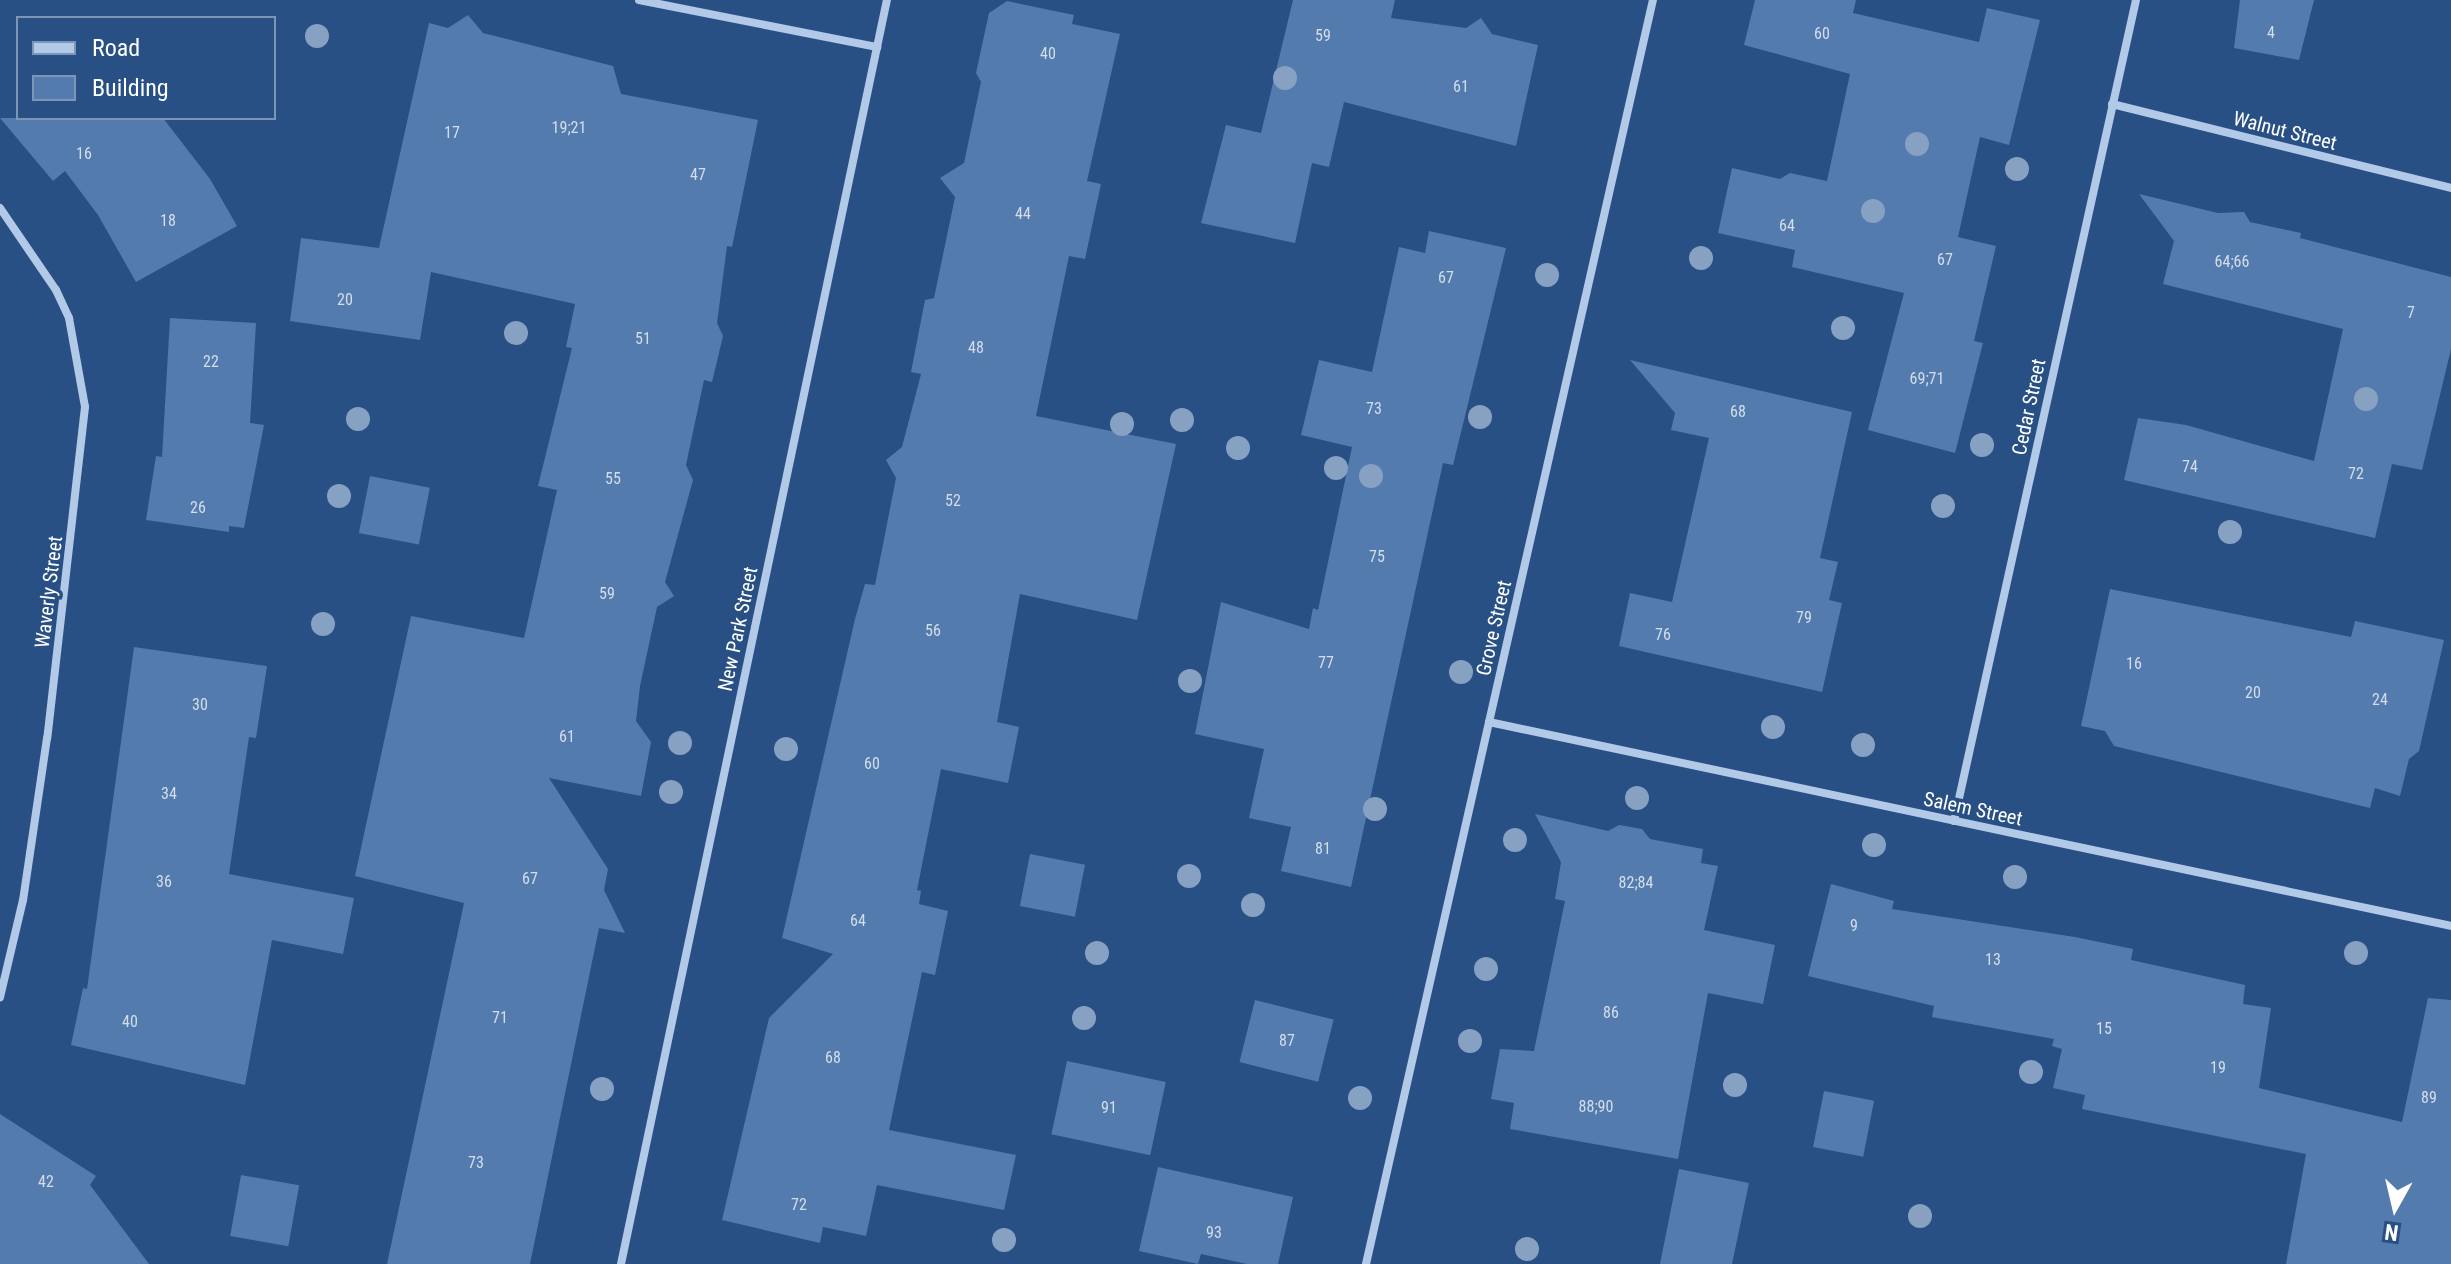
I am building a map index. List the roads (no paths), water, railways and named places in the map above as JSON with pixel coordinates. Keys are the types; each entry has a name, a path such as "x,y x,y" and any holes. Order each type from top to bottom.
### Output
{"street":[{"path":"639,0 877,47"},
{"name":"New Park Street","path":"621,1264 887,0"},
{"name":"Grove Street","path":"1366,1264 1653,0"},
{"name":"Cedar Street","path":"1954,821 2136,0"},
{"name":"Walnut Street","path":"2112,104 2451,188"},
{"name":"Waverly Street","path":"0,208 56,290 69,318 85,407 47,738 23,900 0,997"},
{"name":"Salem Street","path":"1489,722 2451,926"}]}
